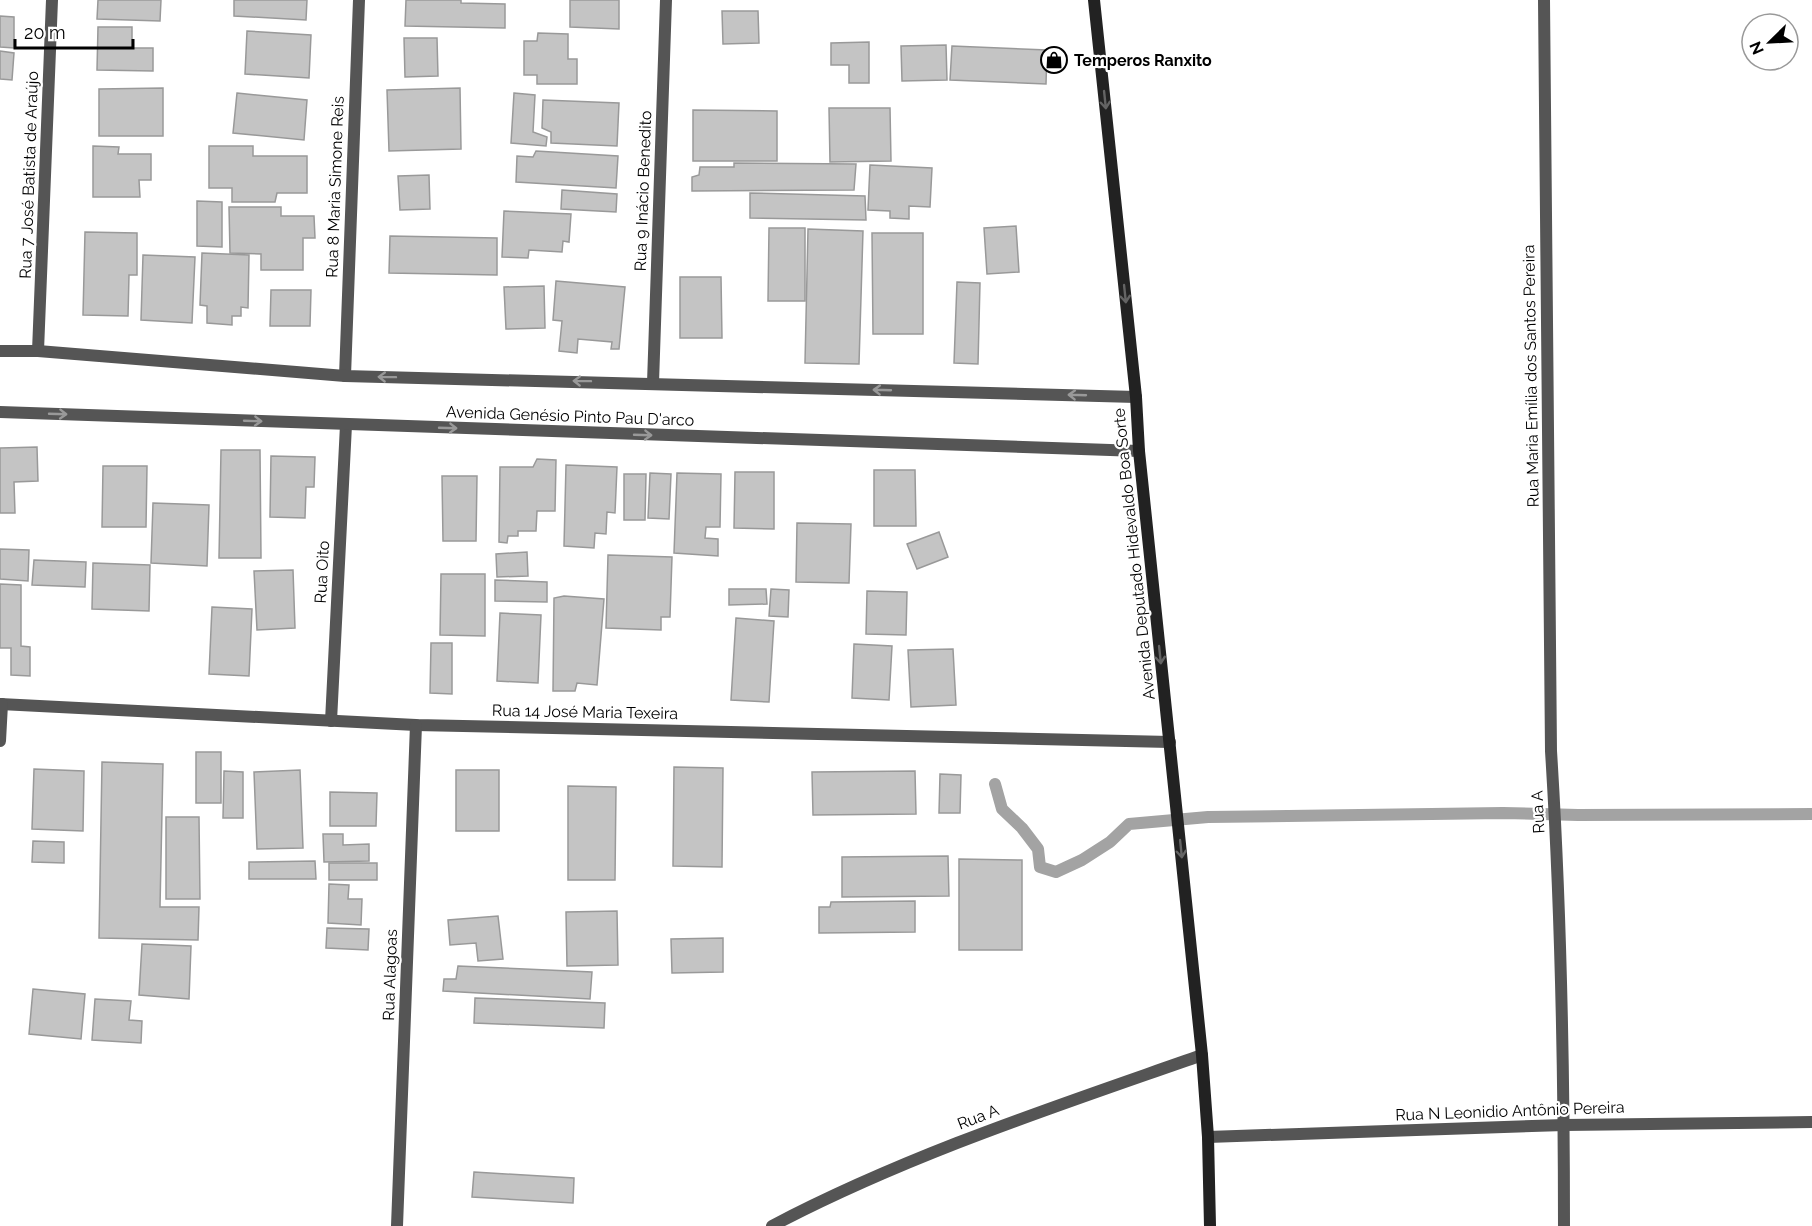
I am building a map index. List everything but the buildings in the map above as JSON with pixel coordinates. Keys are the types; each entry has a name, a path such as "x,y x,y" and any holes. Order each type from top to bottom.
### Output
{"main road":[{"name":"Avenida Deputado Hidevaldo Boa Sorte","path":"1094,0 1202,1055 1208,1137 1210,1226"}],"street":[{"name":"Rua 7 José Batista de Araújo","path":"38,351 52,0"},
{"name":"Rua 8 Maria Simone Reis","path":"345,376 359,0"},
{"name":"Rua 9 Inácio Benedito","path":"653,383 666,0"},
{"name":"Rua Maria Emília dos Santos Pereira","path":"1544,0 1551,751"},
{"name":"Avenida Genésio Pinto Pau D'arco","path":"0,351 38,351 345,376 1136,397"},
{"name":"Avenida Genésio Pinto Pau D'arco","path":"0,412 1139,451"},
{"name":"Rua Oito","path":"331,721 346,425"},
{"name":"Rua 14 José Maria Texeira","path":"1,704 416,725 1170,742"},
{"path":"0,741 1,704"},
{"name":"Rua Alagoas","path":"397,1226 416,725"},
{"name":"Rua A","path":"1551,751 1558,870 1564,1125"},
{"name":"Rua A","path":"772,1226 915,1159 1033,1114 1202,1055"},
{"name":"Rua N Leonidio Antônio Pereira","path":"1208,1137 1564,1125 1812,1122"},
{"path":"1564,1125 1564,1226"}],"waterway":[{"path":"995,784 1002,809 1022,828 1038,849 1040,867 1056,872 1082,860 1110,842 1129,824 1208,817 1503,813 1812,814"}],"place":[{"name":"Temperos Ranxito","path":"1054,60"}]}
